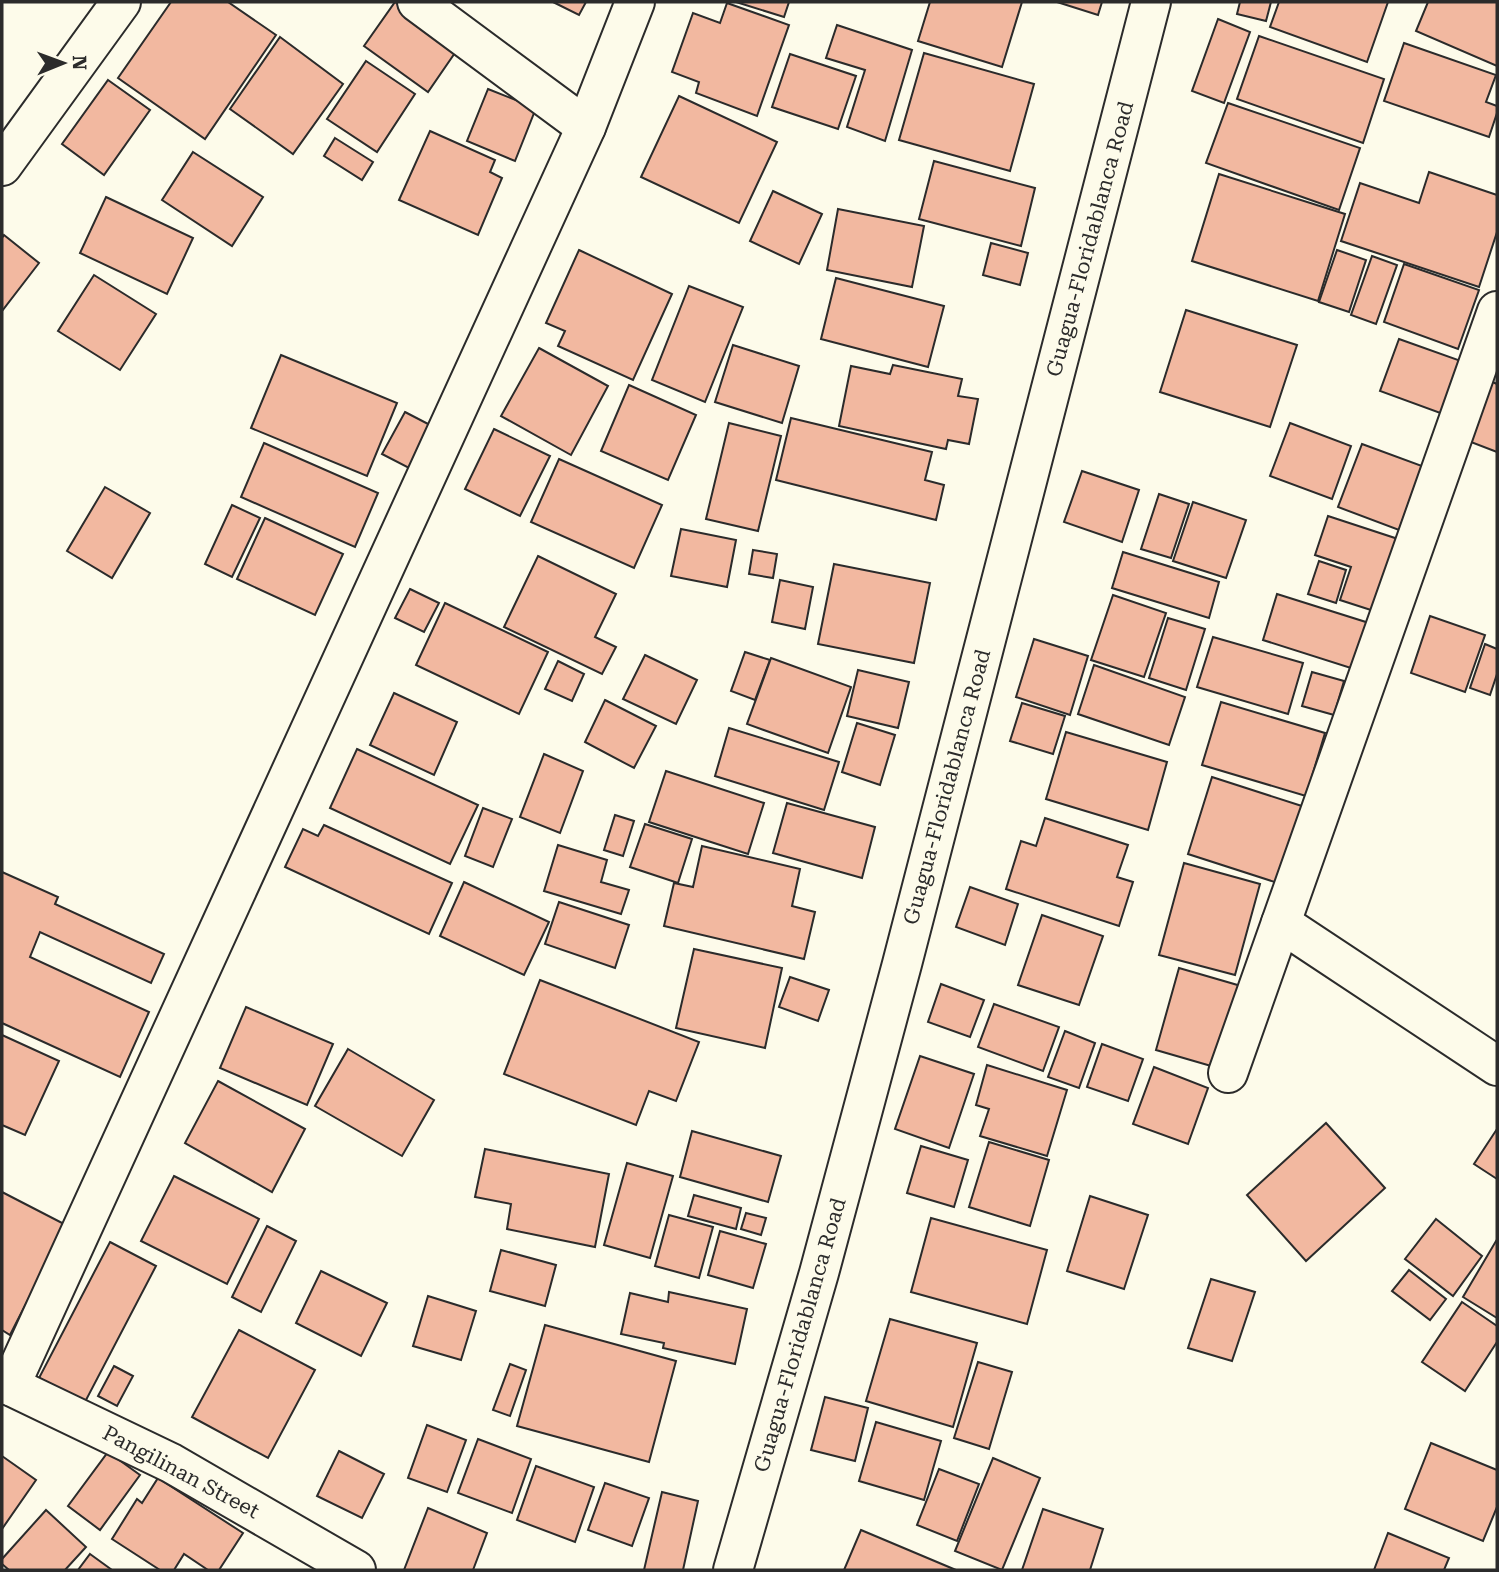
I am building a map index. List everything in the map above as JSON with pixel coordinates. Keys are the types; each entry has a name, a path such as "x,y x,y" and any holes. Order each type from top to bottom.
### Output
{"street":[{"path":"2,166 121,2"},
{"path":"417,2 586,127"},
{"path":"6,1384 586,127 635,2"},
{"name":"Guagua-Floridablanca Road","path":"733,1570 819,1273 1152,2"},
{"path":"1228,1073 1497,311"},
{"path":"1281,923 1497,1066"},
{"name":"Pangilinan Street","path":"6,1384 171,1463 356,1570"}],"building":[{"path":"171,2 228,2 276,35 205,139 118,78"},
{"path":"395,2 459,47 428,92 364,46"},
{"path":"553,2 586,2 579,15"},
{"path":"736,2 789,2 784,17"},
{"path":"930,2 1022,2 1002,67 918,41"},
{"path":"1057,2 1102,2 1098,15"},
{"path":"1240,2 1271,2 1266,21 1237,14"},
{"path":"1279,2 1388,2 1367,62 1270,27"},
{"path":"1428,2 1497,2 1497,66 1416,31"},
{"path":"727,3 789,25 757,116 696,93 699,82 672,72 693,13 720,23"},
{"path":"1218,19 1250,32 1224,103 1192,91"},
{"path":"837,25 912,50 885,141 847,127 865,70 826,58"},
{"path":"1259,36 1384,79 1363,143 1237,99"},
{"path":"280,37 343,84 293,154 230,109"},
{"path":"1404,43 1496,75 1486,102 1497,106 1489,137 1384,101"},
{"path":"924,53 1034,84 1010,171 899,140"},
{"path":"790,54 856,76 838,129 772,107"},
{"path":"366,61 415,94 377,152 327,119"},
{"path":"108,80 150,110 104,175 62,144"},
{"path":"488,89 536,108 515,161 467,141"},
{"path":"679,96 777,142 739,223 641,177"},
{"path":"1228,103 1360,148 1339,210 1206,163"},
{"path":"430,131 495,160 490,172 502,178 478,235 399,200"},
{"path":"335,138 373,162 362,180 324,156"},
{"path":"193,152 263,197 232,246 162,200"},
{"path":"934,161 1035,188 1021,246 919,219"},
{"path":"1429,172 1497,195 1497,232 1479,287 1341,241 1360,183 1419,203"},
{"path":"1219,174 1345,214 1318,301 1192,261"},
{"path":"773,191 822,214 799,264 750,241"},
{"path":"106,197 193,238 167,294 80,253"},
{"path":"838,209 924,226 912,287 827,270"},
{"path":"4,235 39,263 2,311 2,238"},
{"path":"991,243 1028,253 1020,285 983,275"},
{"path":"579,250 672,294 633,380 558,346 565,331 546,323"},
{"path":"1337,250 1366,260 1349,312 1319,302"},
{"path":"1372,256 1397,265 1376,324 1351,315"},
{"path":"1404,264 1479,290 1458,349 1384,322"},
{"path":"94,275 156,314 120,370 58,331"},
{"path":"836,278 944,306 928,367 821,339"},
{"path":"689,286 743,307 705,402 652,380"},
{"path":"1186,310 1297,345 1270,427 1160,392"},
{"path":"1399,339 1461,361 1443,414 1380,391"},
{"path":"733,345 799,366 782,423 715,402"},
{"path":"539,348 608,386 571,455 501,416"},
{"path":"281,355 397,403 367,476 251,428"},
{"path":"893,365 962,379 958,396 978,399 969,444 948,440 946,449 839,426 851,366 890,374"},
{"path":"1486,379 1497,384 1497,452 1463,439"},
{"path":"629,385 696,415 668,480 601,451"},
{"path":"405,412 432,426 409,468 382,454"},
{"path":"791,418 932,452 925,480 944,485 936,520 776,480"},
{"path":"729,423 781,436 758,531 706,519"},
{"path":"1290,423 1351,446 1332,499 1270,476"},
{"path":"494,429 550,456 520,516 465,489"},
{"path":"264,443 378,493 355,547 241,497"},
{"path":"1362,444 1422,466 1399,530 1338,507"},
{"path":"559,459 662,505 634,568 531,522"},
{"path":"1082,471 1139,490 1122,542 1064,522"},
{"path":"105,487 150,513 112,578 67,551"},
{"path":"1159,494 1189,504 1171,558 1141,549"},
{"path":"1193,502 1246,520 1226,578 1173,561"},
{"path":"232,505 260,518 232,577 205,564"},
{"path":"1328,516 1401,540 1377,612 1340,600 1351,567 1315,555"},
{"path":"265,518 343,554 315,615 237,579"},
{"path":"681,529 736,540 727,587 671,576"},
{"path":"753,550 777,554 773,578 749,574"},
{"path":"1123,552 1219,582 1209,618 1112,588"},
{"path":"538,556 616,594 595,637 616,647 602,674 504,627"},
{"path":"1319,561 1346,570 1336,603 1308,594"},
{"path":"834,564 930,583 914,663 818,644"},
{"path":"780,580 813,587 805,629 772,622"},
{"path":"410,589 439,603 424,632 395,618"},
{"path":"1277,594 1369,623 1354,669 1263,640"},
{"path":"1113,595 1166,613 1144,677 1091,660"},
{"path":"445,603 548,652 519,714 416,665"},
{"path":"1430,616 1485,635 1465,692 1411,673"},
{"path":"1168,618 1205,629 1186,690 1149,678"},
{"path":"1213,637 1303,663 1288,714 1197,687"},
{"path":"1034,639 1088,656 1070,715 1016,697"},
{"path":"1485,644 1497,649 1497,674 1490,695 1470,688"},
{"path":"745,652 770,660 755,700 731,691"},
{"path":"645,655 697,680 676,724 623,699"},
{"path":"771,658 851,687 828,753 747,724"},
{"path":"558,661 584,674 572,701 545,689"},
{"path":"1094,665 1185,697 1169,745 1078,714"},
{"path":"858,670 909,682 898,728 847,716"},
{"path":"1312,672 1344,681 1334,715 1302,706"},
{"path":"394,693 457,722 434,775 370,745"},
{"path":"605,700 656,726 634,768 585,742"},
{"path":"1221,702 1325,733 1306,796 1202,765"},
{"path":"1022,703 1065,716 1053,754 1010,741"},
{"path":"857,723 895,735 880,785 842,772"},
{"path":"729,728 839,762 824,810 715,776"},
{"path":"1066,732 1167,762 1148,830 1046,799"},
{"path":"357,749 478,805 450,864 330,808"},
{"path":"544,754 583,771 560,833 520,817"},
{"path":"666,771 764,803 748,854 649,822"},
{"path":"1212,777 1308,808 1284,885 1188,854"},
{"path":"787,803 875,827 862,878 773,853"},
{"path":"483,808 512,819 493,867 465,856"},
{"path":"615,815 634,821 623,856 604,850"},
{"path":"1045,818 1128,845 1117,877 1133,882 1119,926 1006,889 1021,841 1036,846"},
{"path":"645,824 692,839 678,883 630,867"},
{"path":"324,825 452,883 429,934 285,867 303,829 318,836"},
{"path":"558,845 607,860 601,882 629,890 621,914 544,891"},
{"path":"702,846 800,869 792,906 815,912 804,959 664,926 674,883 693,887"},
{"path":"1184,863 1260,884 1235,975 1159,955"},
{"path":"2,872 58,897 55,904 164,954 151,983 40,932 30,957 149,1012 120,1077 2,1023"},
{"path":"464,882 549,922 524,975 440,936"},
{"path":"970,887 1018,904 1005,945 956,927"},
{"path":"559,902 629,925 615,968 545,944"},
{"path":"1042,915 1103,936 1079,1005 1018,985"},
{"path":"694,949 782,968 765,1048 676,1028"},
{"path":"1179,968 1241,986 1218,1068 1156,1050"},
{"path":"790,977 829,990 818,1021 779,1007"},
{"path":"540,980 699,1042 676,1101 649,1091 636,1125 504,1074"},
{"path":"941,984 984,1000 970,1037 928,1022"},
{"path":"994,1004 1059,1027 1043,1071 978,1047"},
{"path":"246,1007 333,1044 307,1105 220,1068"},
{"path":"1065,1031 1095,1043 1079,1088 1048,1077"},
{"path":"2,1035 59,1061 25,1135 2,1125"},
{"path":"1102,1044 1143,1059 1128,1101 1087,1087"},
{"path":"348,1049 434,1100 402,1156 315,1106"},
{"path":"920,1056 974,1074 949,1148 895,1129"},
{"path":"987,1065 1067,1090 1047,1156 980,1136 989,1109 976,1105"},
{"path":"1154,1067 1208,1088 1188,1144 1133,1124"},
{"path":"218,1081 305,1129 272,1192 185,1143"},
{"path":"1326,1123 1385,1188 1306,1261 1247,1195"},
{"path":"1497,1129 1497,1179 1474,1164"},
{"path":"692,1131 781,1156 768,1202 680,1177"},
{"path":"989,1142 1049,1160 1030,1226 969,1207"},
{"path":"921,1146 968,1160 954,1207 907,1193"},
{"path":"485,1149 609,1174 595,1247 507,1229 511,1204 475,1197"},
{"path":"627,1163 673,1176 650,1258 604,1245"},
{"path":"174,1176 259,1219 227,1284 141,1241"},
{"path":"2,1192 66,1225 10,1335 2,1330"},
{"path":"694,1195 741,1208 736,1229 688,1216"},
{"path":"1090,1196 1148,1215 1124,1289 1067,1271"},
{"path":"746,1213 766,1218 761,1235 741,1229"},
{"path":"669,1215 713,1227 699,1278 655,1266"},
{"path":"931,1218 1047,1250 1027,1324 911,1292"},
{"path":"1436,1219 1482,1256 1453,1296 1405,1259"},
{"path":"267,1226 296,1241 261,1312 232,1297"},
{"path":"720,1231 766,1244 753,1288 708,1275"},
{"path":"110,1242 156,1266 85,1402 39,1378"},
{"path":"1497,1242 1497,1318 1463,1297"},
{"path":"501,1250 556,1265 545,1306 490,1291"},
{"path":"1409,1270 1446,1299 1430,1320 1392,1291"},
{"path":"321,1271 387,1303 361,1356 296,1323"},
{"path":"1211,1279 1255,1292 1232,1361 1188,1348"},
{"path":"669,1292 747,1309 735,1364 663,1348 664,1343 621,1334 630,1293 668,1302"},
{"path":"428,1296 476,1311 461,1360 413,1346"},
{"path":"1462,1302 1497,1326 1497,1342 1465,1391 1422,1362"},
{"path":"890,1319 977,1343 953,1427 866,1401"},
{"path":"545,1325 676,1361 649,1462 517,1426"},
{"path":"239,1330 315,1370 268,1458 192,1417"},
{"path":"978,1362 1012,1372 989,1449 954,1438"},
{"path":"510,1364 526,1370 510,1416 493,1410"},
{"path":"114,1366 133,1376 117,1406 98,1396"},
{"path":"825,1397 868,1408 855,1461 811,1450"},
{"path":"876,1422 941,1441 924,1500 859,1481"},
{"path":"427,1425 466,1440 447,1492 408,1478"},
{"path":"478,1439 531,1459 512,1513 458,1493"},
{"path":"1431,1443 1497,1470 1497,1507 1483,1541 1405,1509"},
{"path":"339,1451 384,1474 362,1518 317,1496"},
{"path":"108,1452 140,1475 100,1530 68,1506"},
{"path":"2,1456 36,1480 2,1529"},
{"path":"993,1458 1040,1478 1002,1570 955,1551"},
{"path":"536,1466 594,1487 575,1542 517,1520"},
{"path":"939,1469 979,1484 957,1541 917,1525"},
{"path":"158,1478 243,1533 219,1570 208,1570 184,1554 174,1570 160,1570 112,1539 137,1499 142,1503"},
{"path":"605,1483 649,1498 632,1546 588,1530"},
{"path":"662,1492 698,1501 683,1570 644,1570"},
{"path":"428,1508 487,1533 473,1570 404,1570"},
{"path":"1043,1509 1103,1529 1090,1570 1022,1570"},
{"path":"46,1510 86,1547 65,1570 9,1570 2,1564 2,1559"},
{"path":"861,1530 956,1570 844,1570"},
{"path":"1388,1533 1449,1558 1444,1570 1374,1570"},
{"path":"90,1554 112,1570 78,1570"}]}
